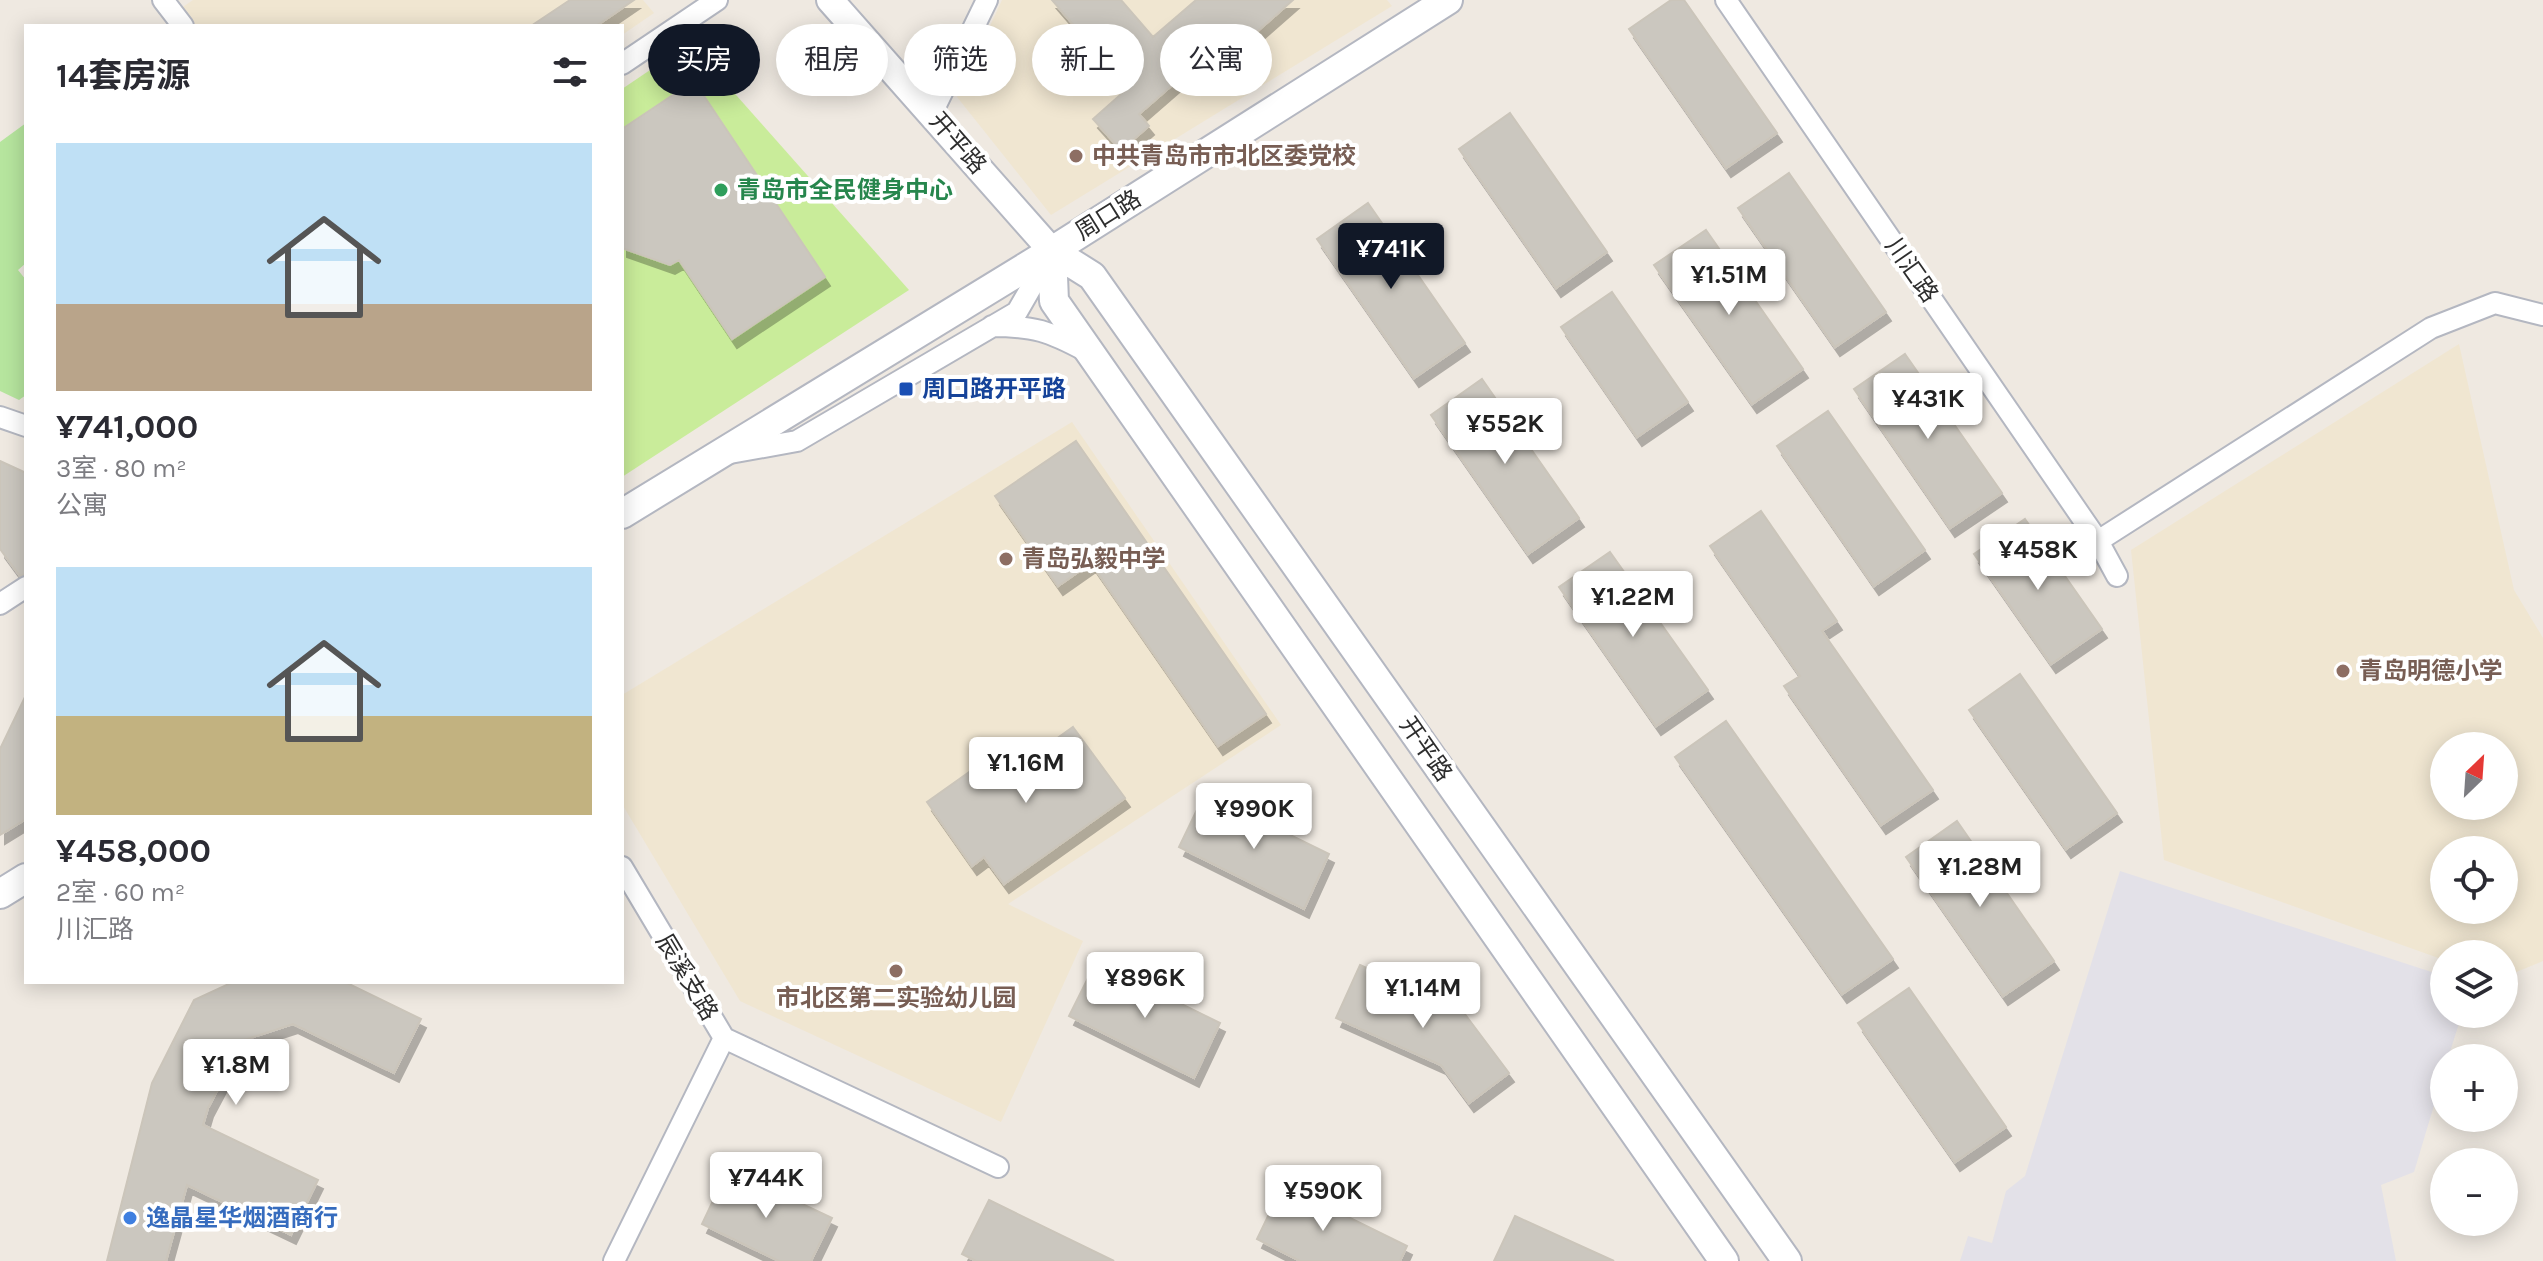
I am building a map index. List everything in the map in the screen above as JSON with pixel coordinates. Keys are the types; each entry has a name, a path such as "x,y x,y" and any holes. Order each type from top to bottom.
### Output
{"main road":[{"name":"周口路","path":"624,513 1052,251 1448,0"},
{"name":"开平路","path":"1052,251 1054,301 1724,1261"},
{"name":"开平路","path":"1052,251 1092,276 1787,1261"},
{"path":"0,894 24,879"}],"street":[{"path":"163,0 181,24"},
{"path":"624,63 717,0"},
{"name":"开平路","path":"830,0 1052,251"},
{"path":"932,113 987,0"},
{"name":"川汇路","path":"1726,0 2098,541 2117,576"},
{"name":"周口路","path":"722,454 797,441 1017,312 1052,251"},
{"path":"2098,541 2431,328 2495,303 2543,315"},
{"path":"992,326 1025,326 1052,333 1090,354"},
{"path":"0,417 24,425"},
{"path":"0,604 24,588"},
{"name":"辰溪支路","path":"614,1261 724,1038 624,870"},
{"path":"724,1038 998,1167"}],"shaded area":[{"path":"193,0 643,0 654,13 624,34 624,24 182,24 174,13"},
{"name":"中共青岛市市北区委党校","path":"1002,0 1387,0 1392,6 1272,80 1272,24 1160,24 1160,96 1245,96 1051,215 957,97 1016,96 1016,24 991,24"},
{"name":"青岛明德小学","path":"2459,344 2514,590 2543,638 2543,961 2518,971 2518,940 2430,940 2430,955 2164,860 2131,550"},
{"name":"青岛弘毅中学","path":"1072,422 1281,725 1008,904 1083,941 1001,1122 740,1001 624,807 624,694"},
{"path":"2120,871 2430,971 2430,1028 2458,1028 2452,1044 2430,1044 2430,1119 2414,1172 2381,1185 2396,1261 1960,1261 1968,1236 1992,1243 2006,1191 2025,1176"}],"green space":[{"name":"青岛市全民健身中心","path":"648,71 648,96 737,96 909,290 624,476 624,88"},
{"path":"24,124 24,265 18,270 24,278 24,396 19,400 0,391 0,142"}],"building":[{"path":"570,0 634,0 599,24 534,24"},
{"path":"1052,0 1121,0 1142,24 1073,24"},
{"path":"1196,0 1293,0 1266,24 1168,24"},
{"path":"1671,0 1684,0 1777,133 1726,168 1629,29"},
{"path":"1144,27 1153,37 1160,31 1160,96 1139,114 1149,126 1121,150 1093,119 1119,96 1144,96"},
{"path":"672,96 704,96 825,277 732,339 679,260 670,265 624,249 624,128"},
{"path":"1510,113 1607,252 1556,288 1459,149"},
{"path":"1789,173 1886,312 1835,347 1738,208"},
{"path":"1368,203 1465,343 1414,378 1317,239"},
{"path":"1706,230 1803,369 1752,404 1654,265"},
{"path":"1612,292 1688,402 1637,437 1561,327"},
{"path":"1905,354 2002,493 1950,528 1854,389"},
{"path":"1482,379 1579,518 1528,554 1431,415"},
{"path":"1828,411 1925,550 1874,586 1777,446"},
{"path":"1076,441 1266,714 1218,746 1091,563 1058,586 995,496"},
{"path":"0,461 24,472 24,575 20,576 0,549"},
{"path":"1761,511 1837,621 1822,631 1933,790 1881,825 1784,686 1800,676 1710,546"},
{"path":"2025,519 2102,629 2051,664 1974,554"},
{"path":"1610,552 1708,690 1656,726 1559,587"},
{"path":"2020,674 2117,813 2066,849 1969,710"},
{"path":"24,699 24,820 0,835 0,749"},
{"path":"1726,721 1893,959 1842,994 1675,757"},
{"path":"1073,727 1125,798 1004,884 984,857 972,866 927,802 992,756 1006,775"},
{"path":"1205,793 1329,854 1304,909 1179,847"},
{"path":"1957,821 2054,961 2003,996 1906,857"},
{"path":"1096,962 1220,1023 1194,1078 1069,1016"},
{"path":"1360,965 1464,1013 1509,1073 1469,1103 1441,1065 1336,1018"},
{"path":"229,984 349,984 421,1019 394,1073 293,1024 244,1040 208,1108 203,1125 318,1180 291,1235 187,1185 166,1261 107,1261 152,1083 194,1000"},
{"path":"1909,988 2006,1127 1955,1162 1858,1023"},
{"path":"728,1169 832,1218 811,1261 779,1261 702,1224"},
{"path":"1283,1185 1407,1246 1400,1261 1300,1261 1257,1239"},
{"path":"989,1200 1114,1261 976,1261 962,1254"},
{"path":"1515,1216 1614,1261 1494,1261"}],"place":[{"name":"中共青岛市市北区委党校","path":"1076,156"},
{"name":"青岛市全民健身中心","path":"721,190"},
{"name":"周口路开平路","path":"906,389"},
{"name":"青岛弘毅中学","path":"1006,559"},
{"name":"青岛明德小学","path":"2343,671"},
{"name":"市北区第二实验幼儿园","path":"896,971"},
{"name":"逸晶星华烟酒商行","path":"130,1218"}]}
